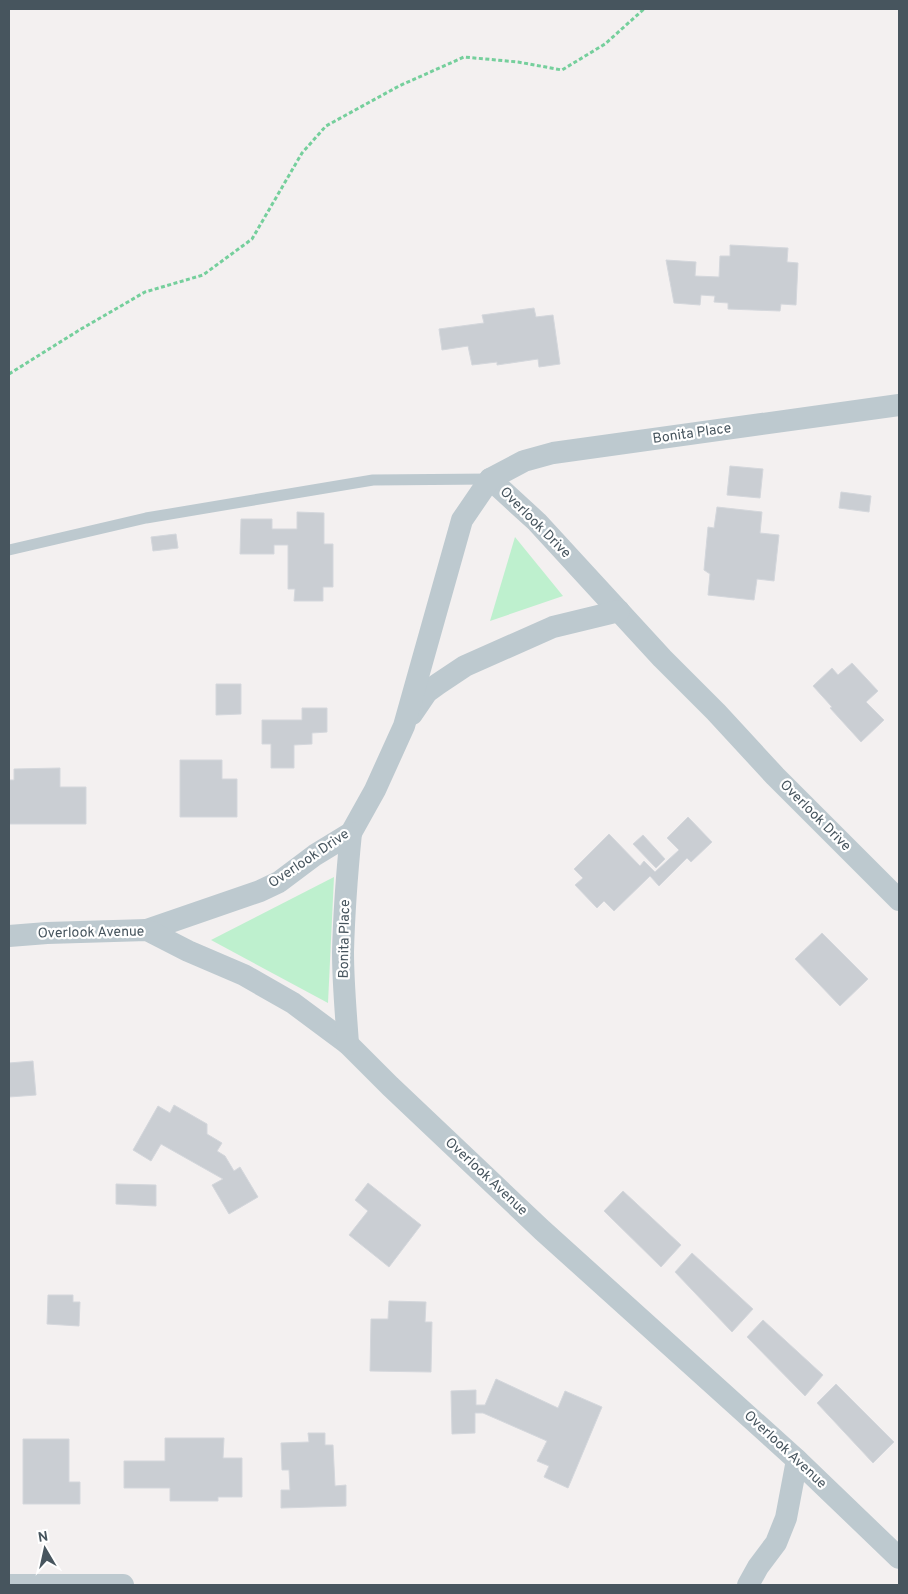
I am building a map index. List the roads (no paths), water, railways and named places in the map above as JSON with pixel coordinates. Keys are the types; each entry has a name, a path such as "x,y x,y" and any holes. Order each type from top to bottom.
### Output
{"street":[{"name":"Bonita Place","path":"490,479 524,461 553,453 899,405"},
{"name":"Overlook Drive","path":"147,930 260,891 279,882 351,833 375,790 404,726 462,520 490,479 537,522 775,776 899,900"},
{"path":"404,726 427,692 465,666 554,627 619,611"},
{"name":"Bonita Place","path":"348,1044 343,952 351,833"},
{"name":"Overlook Avenue","path":"9,936 147,930 244,976 284,998 348,1044 542,1230 797,1460 899,1558"},
{"path":"748,1585 758,1567 776,1543 786,1518 797,1460"},
{"path":"9,1585 123,1585"}],"lane":[{"path":"9,550 146,518 373,480 490,479"}]}
